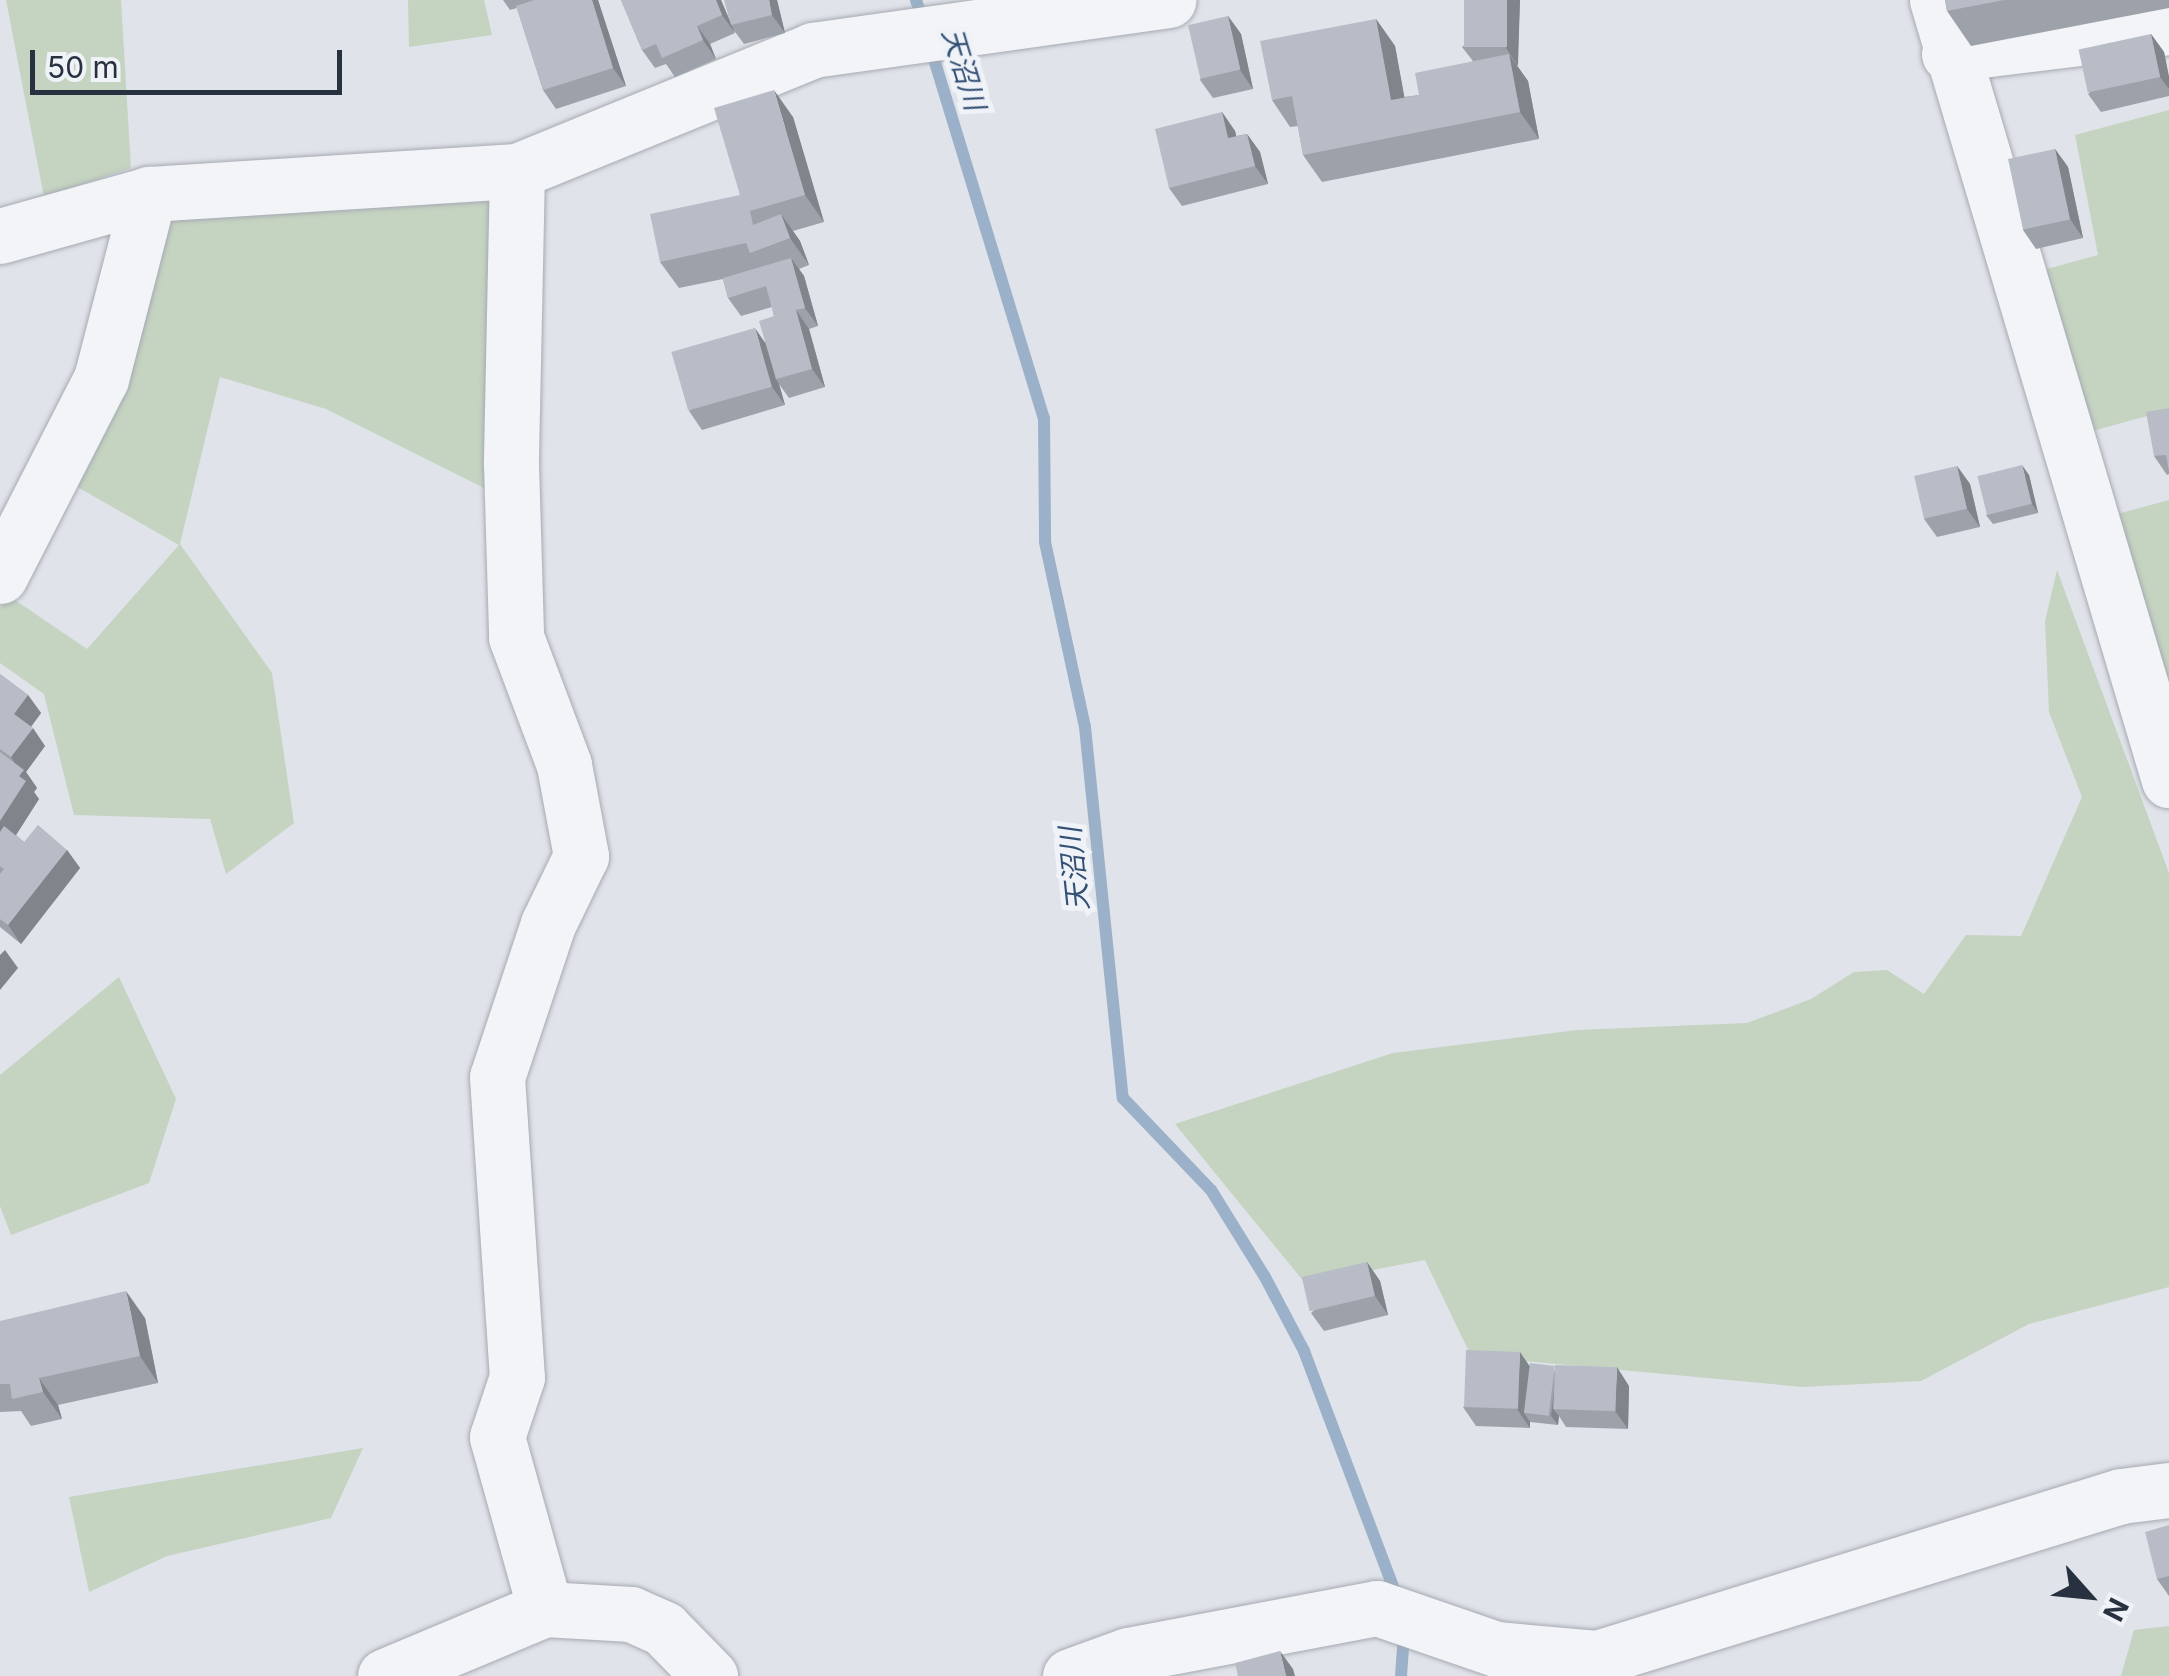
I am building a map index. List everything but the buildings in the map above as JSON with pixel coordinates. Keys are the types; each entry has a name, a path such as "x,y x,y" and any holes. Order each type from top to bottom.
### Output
{"street":[{"path":"0,236 149,194 516,171 813,50 1168,0"},
{"path":"1936,0 2169,780"},
{"path":"1950,54 2169,27"},
{"path":"516,171 511,464 516,637 564,765 582,856 548,924 497,1077 517,1377 497,1437 544,1610"},
{"path":"0,576 102,379 149,194"},
{"path":"1070,1676 1128,1655 1378,1608 1496,1649 1597,1658 2121,1496 2169,1490"},
{"path":"385,1676 544,1610 630,1614 664,1629 710,1676"}],"green space":[{"path":"6,0 121,0 131,168 44,197"},
{"path":"408,0 484,0 492,35 409,47"},
{"path":"2169,110 2169,410 2085,433 2032,273 2098,255 2075,135"},
{"path":"492,193 486,489 326,409 220,377 180,544 272,673 294,823 226,874 210,819 74,815 44,694 0,663 0,608 9,596 87,649 179,545 74,485 163,214"},
{"path":"2169,500 2169,683 2110,516"},
{"path":"2057,570 2169,873 2169,1287 2029,1324 1921,1381 1803,1387 1471,1356 1425,1260 1305,1283 1175,1124 1393,1053 1577,1030 1747,1023 1811,999 1854,972 1887,970 1924,994 1966,935 2021,936 2082,797 2049,712 2045,621"},
{"path":"119,977 176,1099 149,1183 11,1235 0,1206 0,1075"},
{"path":"363,1448 331,1518 167,1556 89,1592 69,1497"},
{"path":"2169,1626 2169,1676 2121,1676 2134,1630"}],"waterway":[{"name":"天沼川","path":"916,0 923,22"},
{"name":"天沼川","path":"930,46 1044,418 1045,542 1085,727 1123,1098 1211,1190 1265,1277 1304,1351 1398,1600"},
{"name":"天沼川","path":"1401,1676 1404,1634"}]}
